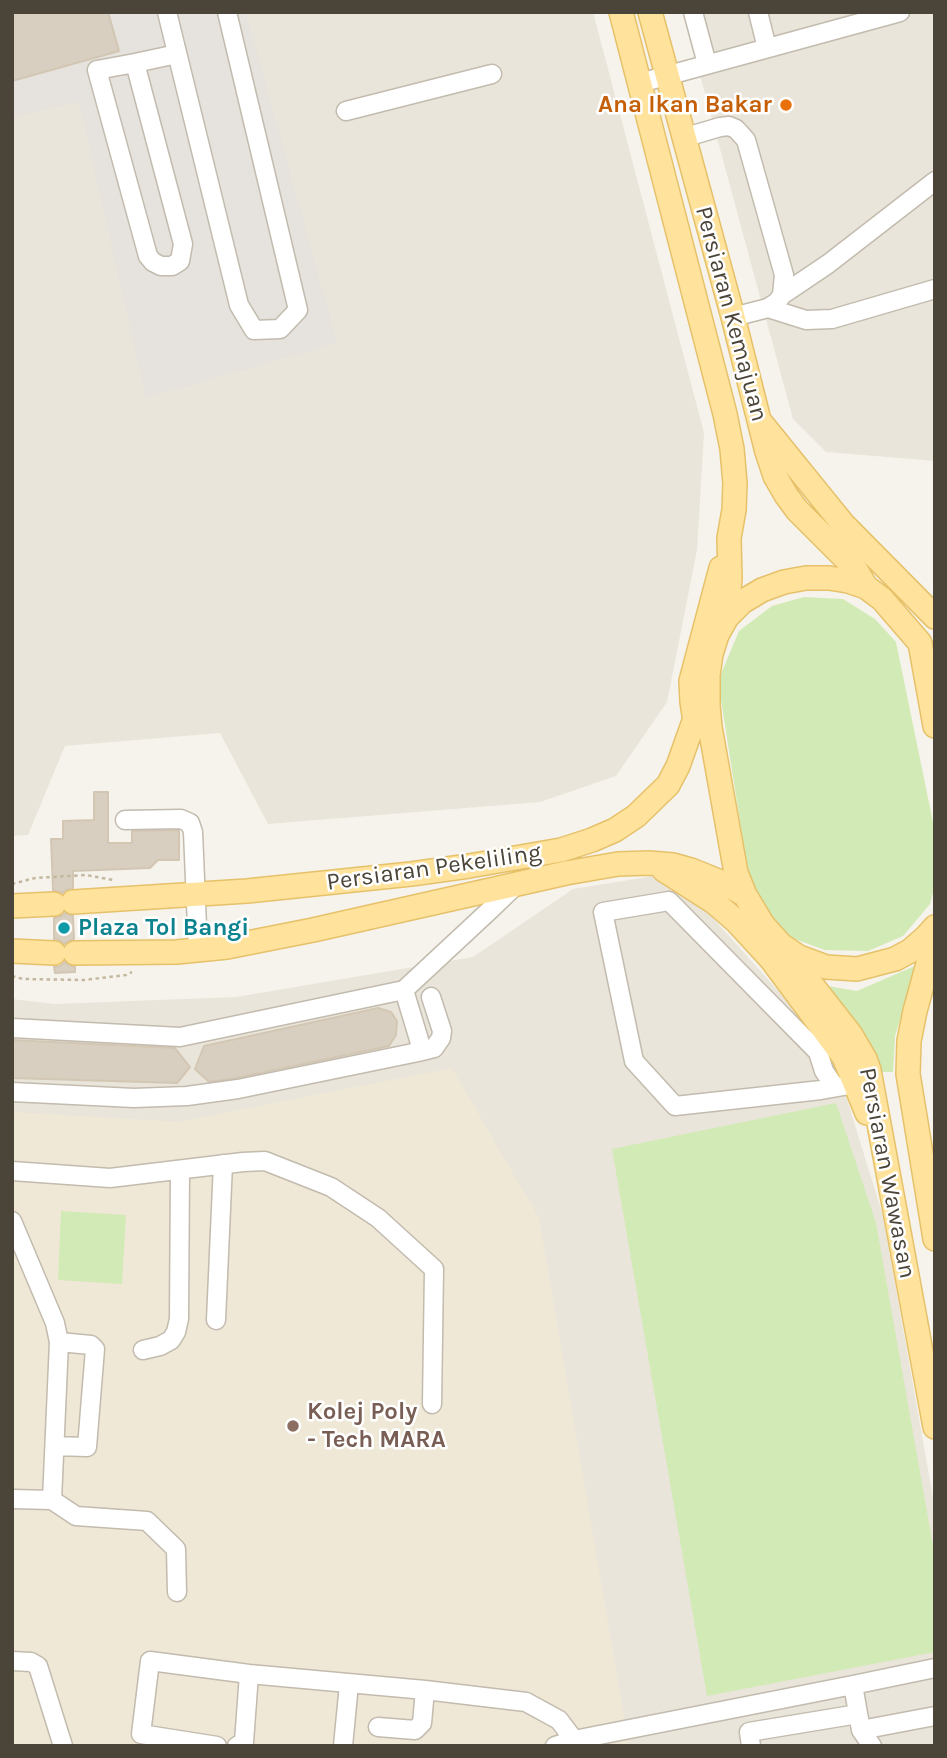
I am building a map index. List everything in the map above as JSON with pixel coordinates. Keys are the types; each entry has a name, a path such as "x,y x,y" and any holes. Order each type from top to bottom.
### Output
{"main road":[{"name":"Persiaran Kemajuan","path":"621,12 733,449 735,483 729,538 727,618"},
{"name":"Persiaran Kemajuan","path":"650,12 775,476 786,495 811,525 850,563 866,587 882,599 927,650"},
{"path":"758,418 843,524 935,617"},
{"path":"695,718 691,681 729,538"},
{"path":"707,685 711,654 717,635 741,602 762,590 806,578 829,578 866,587"},
{"path":"927,650 935,726"},
{"name":"Persiaran Pekeliling","path":"12,906 305,886 469,866 561,850 615,830 636,816 668,785 678,766 707,685"},
{"name":"Persiaran Wawasan","path":"707,685 713,740 736,873 745,895 763,925 851,1035 869,1070 935,1427"},
{"name":"Persiaran Pekeliling","path":"12,951 142,953 227,947 599,867 638,862 673,865 691,870 745,895"},
{"path":"649,863 714,902 736,920 771,959 844,1057 837,1087 884,1149"},
{"path":"781,945 799,957 826,967 857,969 895,959 918,944 935,926"},
{"name":"Persiaran Wawasan","path":"935,938 909,1041 908,1074 935,1238"},
{"path":"908,1074 921,1043 935,989"}],"lane":[{"path":"167,12 239,305 254,330 280,329 298,310 227,12"},
{"path":"693,12 706,64"},
{"path":"758,12 767,48"},
{"path":"640,83 900,12"},
{"path":"135,63 183,244 180,261 172,266 161,266 148,256 97,71 177,54"},
{"path":"346,111 492,74"},
{"path":"683,138 729,126 736,129 746,140 784,275 782,295"},
{"path":"733,317 768,308 777,302 782,295 828,264 935,181"},
{"path":"768,308 807,320 832,319 935,289"},
{"path":"125,820 181,819 190,822 193,832 198,950"},
{"path":"12,1028 180,1037 404,990 516,885"},
{"path":"669,901 818,1052 824,1071 837,1087 675,1106 634,1061 603,912 669,901"},
{"path":"404,990 420,1043 418,1052"},
{"path":"12,1092 134,1098 187,1096 238,1089 418,1052 434,1048 441,1038 442,1031 431,997"},
{"path":"12,1171 110,1178 265,1161 331,1187 378,1218 433,1269 432,1404"},
{"path":"216,1320 223,1164"},
{"path":"143,1350 171,1340 179,1319 180,1170"},
{"path":"12,1221 55,1323 59,1342 52,1500"},
{"path":"55,1446 87,1447 94,1349 91,1345 59,1342"},
{"path":"12,1499 52,1500 76,1516 147,1521 176,1549 177,1592"},
{"path":"12,1661 31,1662 38,1667 63,1746"},
{"path":"217,1746 141,1734 149,1661 249,1674 526,1702 559,1720 574,1740"},
{"path":"555,1746 933,1669"},
{"path":"237,1746 244,1742 249,1674"},
{"path":"342,1746 349,1684"},
{"path":"853,1685 860,1722 872,1746"},
{"path":"378,1727 415,1730 422,1723 425,1690"},
{"path":"751,1746 749,1732 935,1716"}],"path":[{"path":"12,976 23,979 84,980 126,975 139,969"}],"shaded area":[{"path":"12,12 593,12 704,433 697,550 667,702 616,776 540,802 268,824 220,733 65,746 28,835 12,836"},
{"path":"12,12 246,12 337,343 146,398 79,102 12,117"},
{"path":"683,12 935,12 935,461 826,452 793,419"},
{"path":"654,876 696,899 832,1051 883,1216 935,1509 935,1746 12,1746 12,999 55,1004 236,997 473,957 573,889"},
{"name":"Kolej Poly - Tech MARA","path":"452,1068 539,1218 629,1746 12,1746 12,1112 180,1122"}],"green space":[{"path":"804,597 843,599 875,619 896,642 935,832 935,885 930,904 903,936 868,951 825,950 789,937 764,911 750,885 718,681 739,631 772,606"},
{"path":"917,965 895,1036 893,1072 881,1072 810,983 857,991"},
{"path":"836,1103 876,1223 935,1557 935,1652 707,1696 612,1149"},
{"path":"61,1211 126,1215 122,1284 58,1280"}],"building":[{"path":"12,12 108,12 119,51 12,81"},
{"path":"94,792 108,792 108,843 132,843 132,831 179,830 179,860 158,860 150,868 73,871 73,888 62,893 53,890 51,839 63,839 63,821 94,820"},
{"path":"65,913 73,916 74,939 64,944 54,939 54,918"},
{"path":"65,962 75,967 75,972 55,973 54,967"},
{"path":"378,1008 391,1012 397,1021 396,1035 389,1046 209,1082 195,1069 204,1046"},
{"path":"12,1040 175,1048 190,1067 177,1083 12,1078"}],"place":[{"name":"Ana Ikan Bakar","path":"786,105"},
{"name":"Plaza Tol Bangi","path":"64,928"},
{"name":"Kolej Poly - Tech MARA","path":"293,1426"}]}
